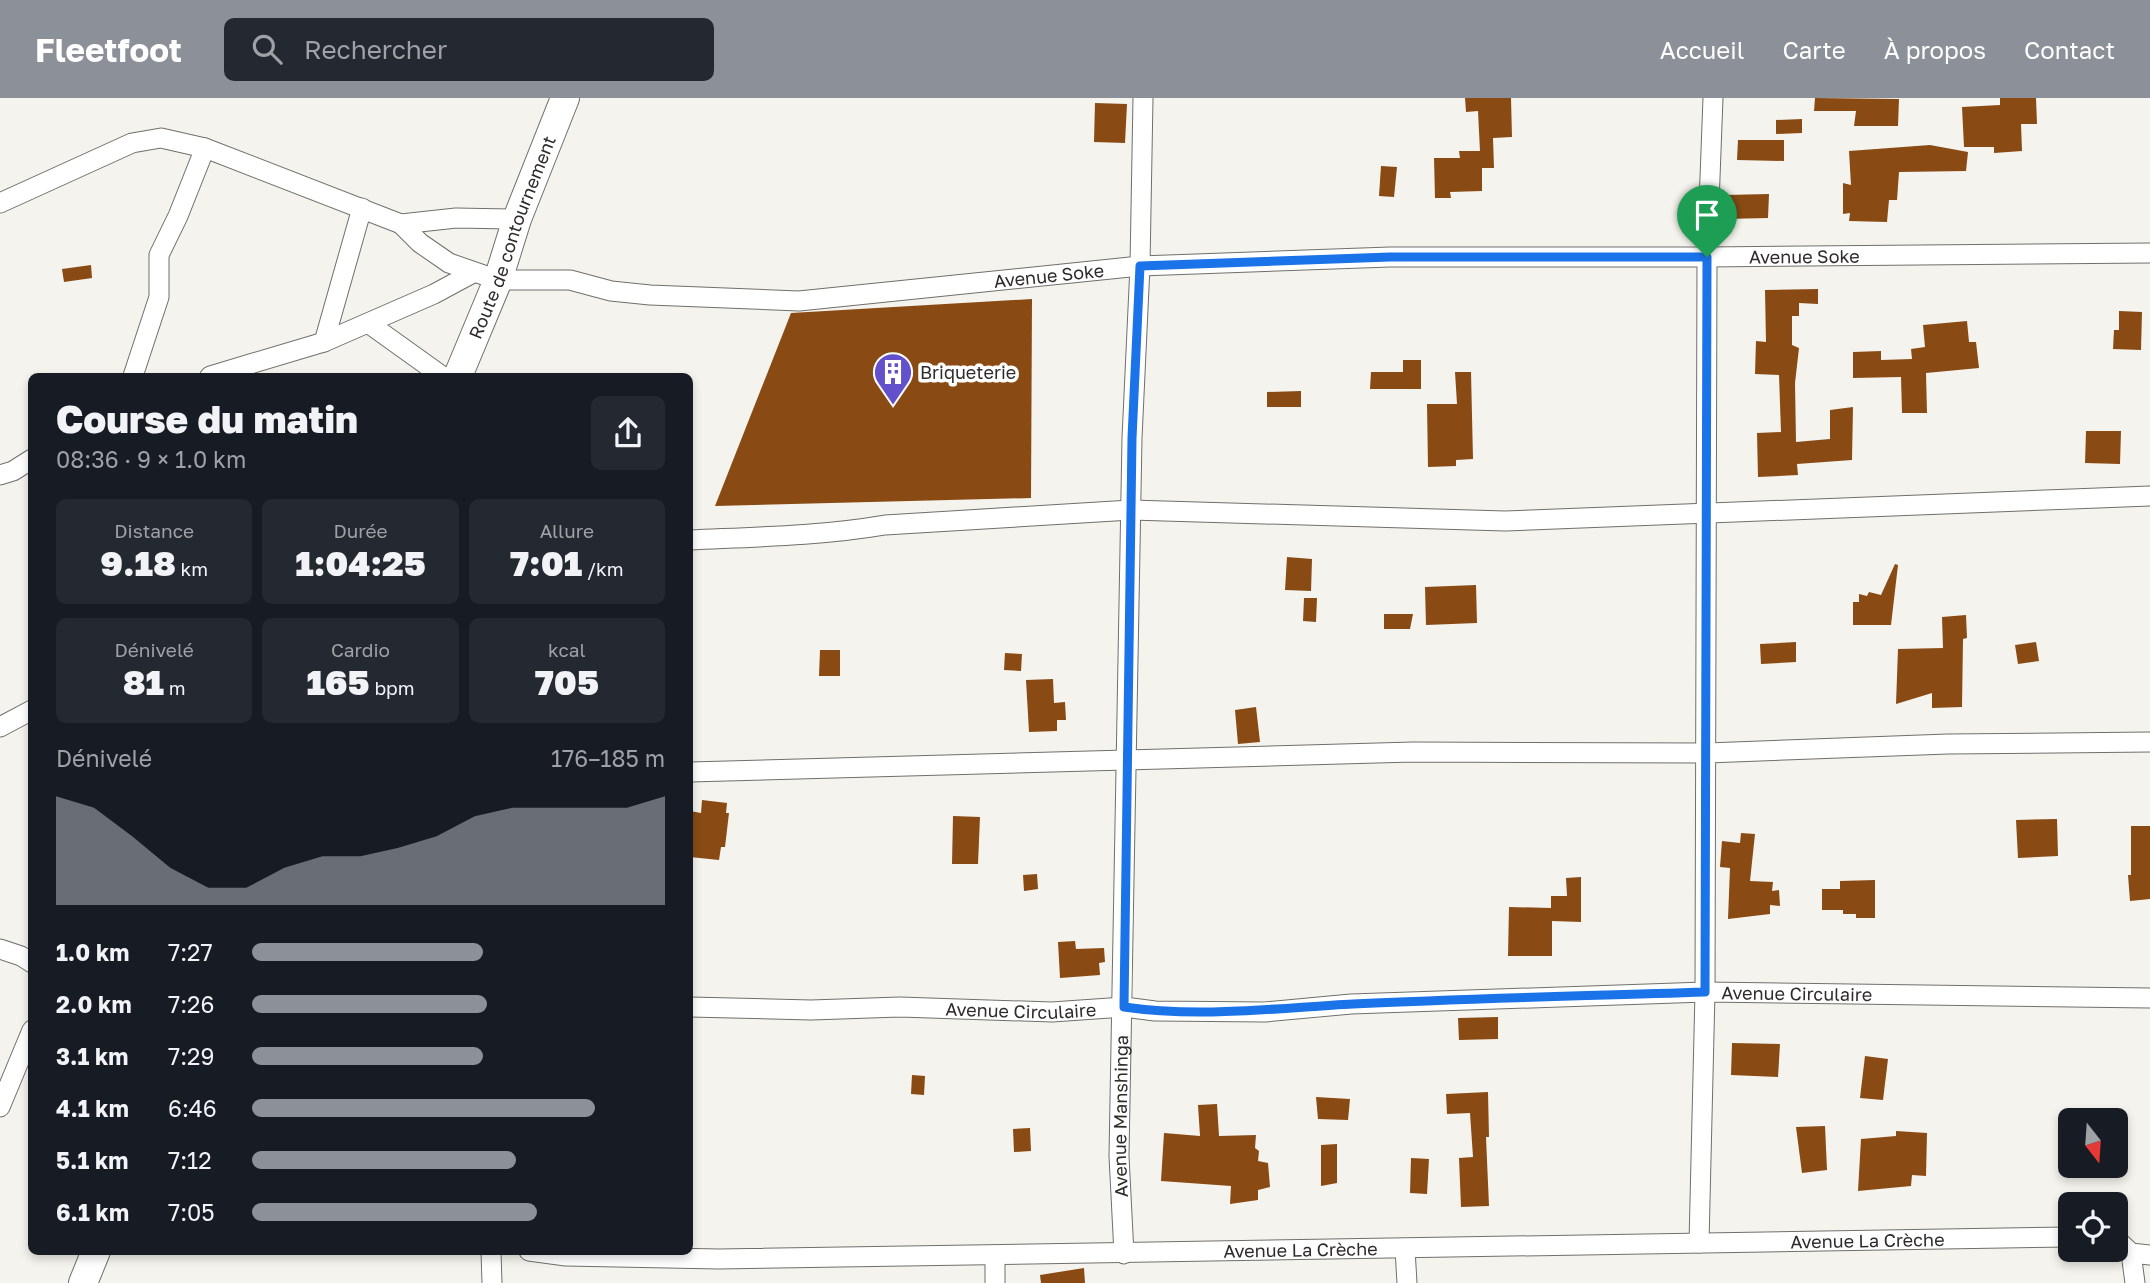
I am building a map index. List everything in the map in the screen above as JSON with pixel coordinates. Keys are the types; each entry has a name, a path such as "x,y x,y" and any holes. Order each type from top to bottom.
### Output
{"street":[{"name":"Route de contournement","path":"459,373 485,277 517,219 565,98"},
{"name":"Avenue Manshinga","path":"1124,1254 1119,1156 1124,1007 1131,510 1143,98"},
{"path":"1699,1244 1707,753 1707,257 1713,98"},
{"path":"0,203 131,143 161,138 205,148 401,224 420,243 449,263 485,277"},
{"path":"134,373 159,297 159,255 205,148"},
{"path":"324,342 362,208"},
{"path":"401,224 456,218 517,219"},
{"name":"Avenue Soke","path":"485,277 570,280 611,290 650,295 799,300 1140,266 1390,257 2150,253"},
{"path":"220,373 324,342 434,294 485,277"},
{"path":"368,323 438,373"},
{"path":"0,475 28,462"},
{"path":"693,540 788,536 853,531 886,525 1131,510 1504,522 2150,496"},
{"path":"0,727 28,712"},
{"path":"693,772 1412,752 1707,753 1948,744 2150,742"},
{"path":"0,949 28,960"},
{"name":"Avenue Circulaire","path":"693,1007 811,1010 900,1007 1052,1012 1124,1007 1265,1012 1351,1004 1705,992 2150,998"},
{"path":"0,1107 28,1040"},
{"name":"Avenue La Crèche","path":"559,1255 719,1259 2058,1237"},
{"path":"1405,1249 1407,1283"},
{"path":"2134,1283 2141,1254"},
{"path":"83,1283 94,1255"},
{"path":"491,1255 492,1283"},
{"path":"995,1255 995,1283"}],"building":[{"path":"1465,98 1511,98 1512,137 1493,138 1494,168 1482,168 1482,191 1450,192 1451,198 1435,198 1434,158 1460,158 1459,151 1480,151 1478,111 1466,112"},
{"path":"1815,98 1899,99 1898,126 1854,126 1856,111 1814,111"},
{"path":"2000,98 2036,98 2037,124 2021,124 2022,151 1994,153 1994,147 1964,147 1962,107 2000,105"},
{"path":"1095,103 1127,104 1125,143 1094,142"},
{"path":"1802,119 1802,133 1776,134 1776,120"},
{"path":"1738,140 1784,140 1784,161 1737,160"},
{"path":"1930,145 1968,152 1966,171 1899,172 1897,200 1889,200 1887,222 1849,221 1850,213 1843,214 1843,183 1851,185 1849,151"},
{"path":"1381,166 1397,167 1394,197 1379,196"},
{"path":"1769,194 1768,218 1725,219 1725,195"},
{"path":"91,265 92,278 64,282 62,269"},
{"path":"1818,289 1818,304 1799,303 1799,316 1792,316 1792,345 1799,348 1795,383 1796,442 1830,439 1830,410 1853,407 1852,460 1797,464 1798,475 1758,477 1757,433 1781,432 1779,375 1755,374 1756,341 1766,342 1765,290"},
{"name":"Briqueterie","path":"1032,299 1031,498 715,506 791,313"},
{"path":"2119,311 2142,312 2141,350 2113,349 2114,330 2119,330"},
{"path":"1967,321 1969,342 1976,342 1979,368 1926,373 1927,413 1902,413 1901,377 1853,378 1853,352 1881,351 1881,360 1912,359 1911,349 1925,347 1923,325"},
{"path":"1403,360 1421,360 1421,389 1370,389 1371,372 1403,372"},
{"path":"1455,372 1471,372 1473,459 1456,460 1456,466 1428,467 1427,404 1457,404"},
{"path":"1301,391 1301,407 1267,407 1267,392"},
{"path":"2086,431 2121,431 2120,464 2085,463"},
{"path":"1287,557 1312,559 1311,591 1285,590"},
{"path":"1895,564 1898,565 1891,625 1853,625 1853,602 1859,602 1859,594 1867,596 1869,592 1881,595"},
{"path":"1476,585 1477,623 1426,625 1425,587"},
{"path":"1304,598 1317,598 1316,622 1303,621"},
{"path":"1384,614 1413,614 1410,629 1384,629"},
{"path":"1966,615 1962,707 1932,708 1932,693 1896,704 1898,649 1943,648 1942,617"},
{"path":"1796,642 1796,662 1761,664 1760,644"},
{"path":"2036,642 2039,661 2018,664 2015,645"},
{"path":"820,650 840,650 840,676 819,676"},
{"path":"1005,653 1022,654 1021,671 1004,670"},
{"path":"1053,679 1054,703 1065,702 1066,720 1057,720 1057,731 1029,732 1026,680"},
{"path":"1256,707 1260,742 1238,744 1235,710"},
{"path":"702,800 727,803 726,813 729,813 725,847 721,847 719,860 693,857 693,812 701,813"},
{"path":"953,816 980,817 978,864 952,864"},
{"path":"2057,819 2058,856 2018,858 2016,820"},
{"path":"2131,826 2150,826 2150,899 2130,901 2128,875 2131,875"},
{"path":"1741,833 1755,834 1750,881 1773,882 1772,891 1779,890 1780,906 1770,905 1770,914 1728,919 1730,868 1720,867 1722,841 1740,843"},
{"path":"1037,874 1038,889 1024,891 1023,875"},
{"path":"1581,877 1581,922 1552,921 1552,956 1508,956 1509,907 1551,908 1551,896 1567,896 1566,878"},
{"path":"1875,880 1875,918 1856,918 1856,914 1843,914 1843,910 1822,910 1822,889 1840,889 1840,881"},
{"path":"1075,941 1076,949 1104,948 1105,962 1099,963 1100,975 1060,978 1058,942"},
{"path":"1498,1017 1498,1039 1459,1040 1458,1018"},
{"path":"1732,1043 1780,1044 1778,1077 1731,1075"},
{"path":"1865,1056 1888,1059 1883,1100 1860,1098"},
{"path":"912,1075 925,1076 924,1095 911,1094"},
{"path":"1488,1092 1489,1137 1486,1137 1489,1206 1461,1207 1459,1158 1473,1157 1470,1113 1447,1114 1446,1094"},
{"path":"1316,1097 1350,1099 1348,1120 1318,1119"},
{"path":"1217,1104 1219,1136 1256,1135 1258,1161 1268,1163 1270,1187 1258,1190 1258,1200 1230,1204 1231,1186 1161,1181 1164,1133 1200,1136 1198,1105"},
{"path":"1825,1126 1827,1170 1802,1173 1796,1127"},
{"path":"1030,1128 1031,1151 1014,1152 1013,1129"},
{"path":"1896,1131 1927,1133 1926,1176 1912,1175 1911,1186 1858,1191 1861,1139 1896,1136"},
{"path":"1337,1144 1337,1183 1321,1186 1321,1145"},
{"path":"1411,1158 1429,1159 1427,1194 1410,1193"},
{"path":"1084,1268 1085,1283 1041,1283 1040,1275"}],"place":[{"name":"Briqueterie","path":"893,406"}],"route":[{"path":"1390,257 1707,257 1705,992 1351,1004 1265,1012 1124,1007 1132,438 1140,266 1390,257"}]}
